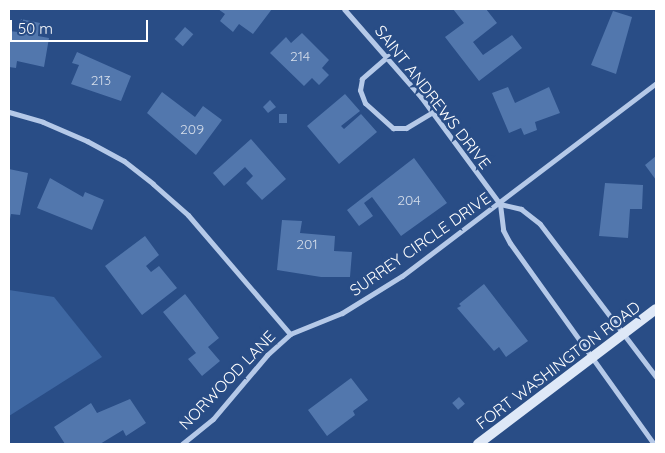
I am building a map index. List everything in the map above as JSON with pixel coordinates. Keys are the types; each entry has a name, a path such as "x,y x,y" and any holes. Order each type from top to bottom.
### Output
{"main road":[{"name":"FORT WASHINGTON ROAD","path":"478,444 656,310"}],"street":[{"name":"SAINT ANDREWS DRIVE","path":"344,9 388,56 433,112 500,204 506,237 654,444"},
{"path":"388,56 362,79 360,90 365,103 393,128 406,128 433,112"},
{"name":"SURREY CIRCLE DRIVE","path":"290,334 365,301 500,204 656,83"},
{"path":"9,112 43,122 87,141 124,162 153,184 188,215 290,334"},
{"path":"500,204 520,209 540,224 656,377"},
{"name":"NORWOOD LANE","path":"182,444 213,418 267,355 290,334"}],"shaded area":[{"path":"9,290 54,297 102,357 9,416"}],"building":[{"path":"218,9 272,9 253,34 239,24 233,32 220,21 225,14"},
{"path":"453,9 486,9 497,23 473,42 483,55 512,35 522,48 479,81 445,37 464,23"},
{"path":"613,11 632,17 616,74 591,65"},
{"path":"21,19 40,23 38,36 49,38 44,67 17,61 16,68 9,67 9,31 18,32"},
{"path":"185,27 193,34 183,46 175,39"},
{"path":"302,33 329,60 322,68 329,75 319,85 312,78 304,86 270,53 286,37 291,43"},
{"path":"77,52 131,76 121,101 71,84 79,65 72,63"},
{"path":"508,87 515,103 549,87 560,113 535,122 537,130 524,135 521,128 509,133 492,93"},
{"path":"162,92 195,117 203,106 222,120 196,155 147,113"},
{"path":"345,94 360,111 341,126 344,129 361,114 377,132 339,164 307,126"},
{"path":"270,100 276,107 268,113 263,107"},
{"path":"279,114 287,114 287,123 279,123"},
{"path":"251,139 286,179 262,200 246,183 253,176 245,167 224,186 213,173"},
{"path":"656,156 656,180 645,165"},
{"path":"414,158 447,203 401,236 372,197 364,203 373,216 359,226 347,210"},
{"path":"9,169 28,173 20,215 11,214 10,219"},
{"path":"50,178 83,197 85,192 104,200 92,230 37,208"},
{"path":"605,183 643,185 642,209 630,209 628,238 599,236"},
{"path":"282,220 302,221 300,233 335,236 334,251 352,252 350,277 321,277 277,270"},
{"path":"145,236 159,255 146,266 151,272 159,266 177,288 142,315 105,266"},
{"path":"484,284 528,341 506,357 499,347 494,351 457,308 461,306 459,304"},
{"path":"185,294 219,338 208,347 220,361 202,376 188,359 196,353 163,312"},
{"path":"351,378 368,400 353,411 355,415 327,436 308,410"},
{"path":"459,397 465,404 458,410 452,403"},
{"path":"130,399 146,423 126,436 123,430 100,444 65,444 54,427 91,403 97,413"}]}
